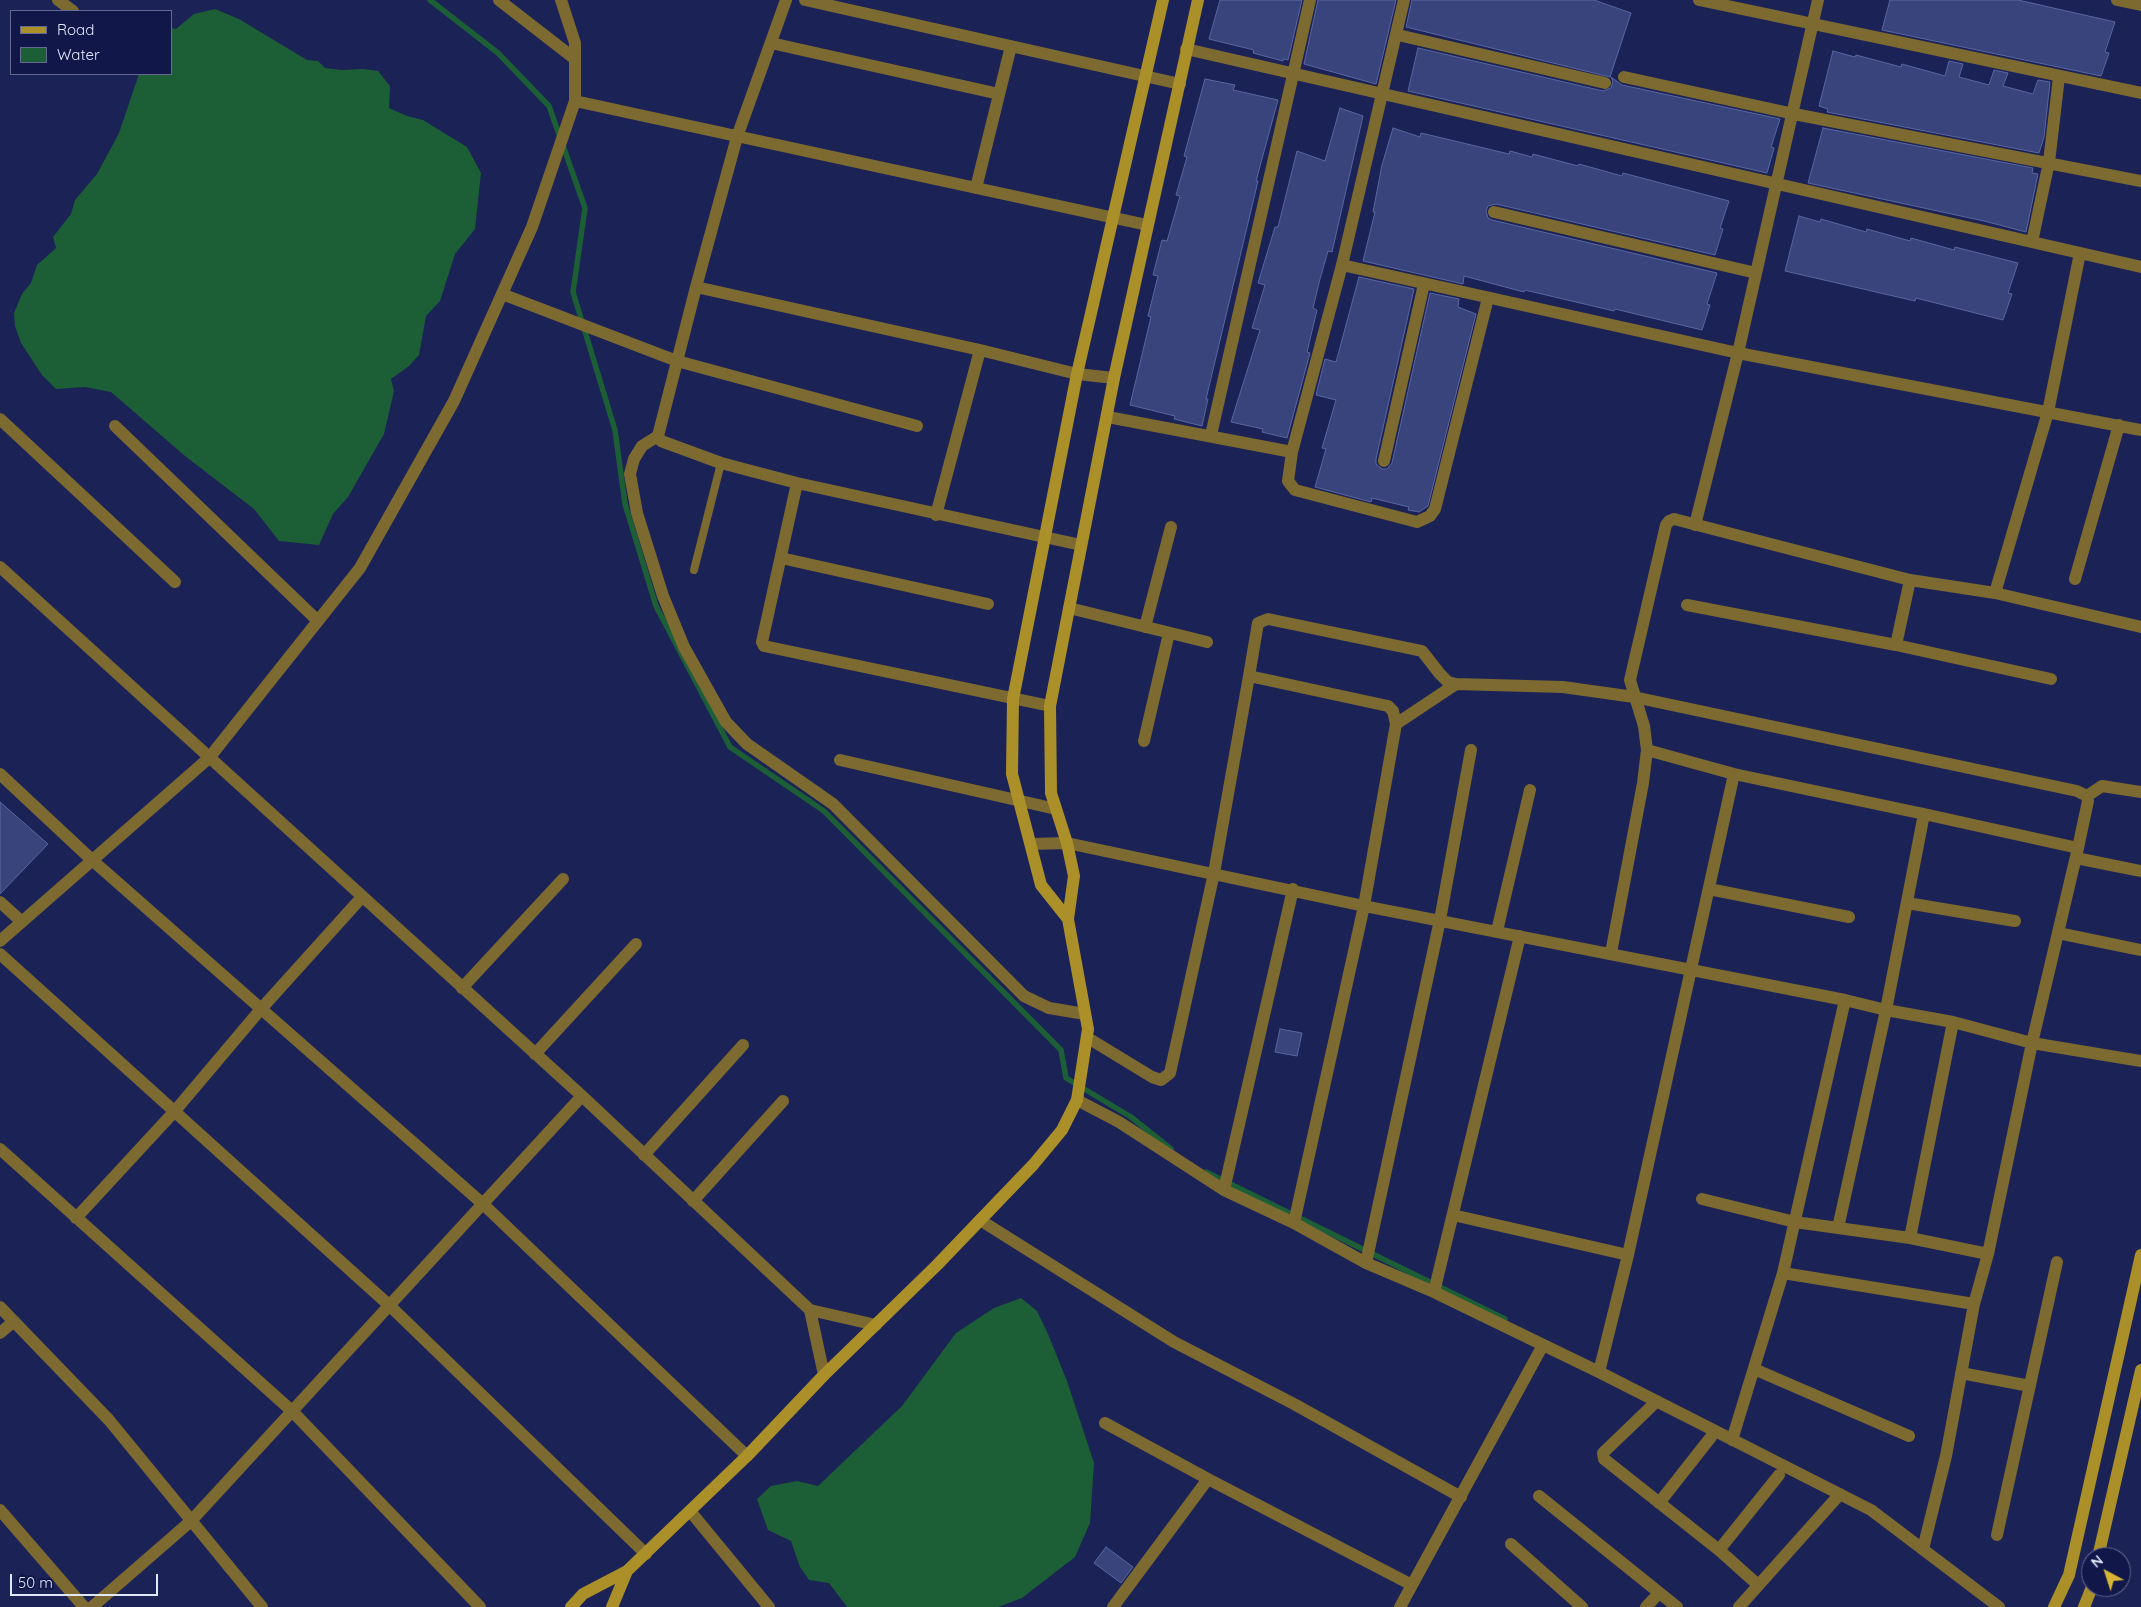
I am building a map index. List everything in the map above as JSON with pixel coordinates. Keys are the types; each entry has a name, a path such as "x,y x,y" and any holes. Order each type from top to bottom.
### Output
{"street":[{"path":"58,0 72,10"},
{"path":"500,0 575,59"},
{"path":"0,941 209,758 360,568 454,401 532,227 575,101 575,43 560,0"},
{"path":"786,0 738,137 696,287 658,436 642,446 634,459 630,474 637,513 663,596 684,646 726,722 747,744 833,804 1024,996 1049,1008 1085,1014"},
{"path":"805,0 1180,84"},
{"path":"1068,919 1041,885 1012,774 1012,700 1077,374 1111,217 1163,0"},
{"path":"571,1607 583,1594 627,1571 747,1456 824,1375 876,1325 1033,1165 1062,1130 1078,1095 1088,1040 1068,919 1074,876 1067,844 1051,793 1050,706 1108,417 1114,378 1198,0"},
{"path":"1210,435 1310,0"},
{"path":"1404,0 1398,35 1382,94 1342,264 1292,452 1288,481 1295,490 1417,522 1430,516 1435,508 1488,298"},
{"path":"1699,0 2141,93"},
{"path":"1695,525 1738,353 1776,184 1794,114 1818,0"},
{"path":"2117,0 2141,5"},
{"path":"1398,35 1605,83"},
{"path":"770,43 999,94"},
{"path":"976,188 1011,46"},
{"path":"1186,49 2141,267"},
{"path":"1624,76 1794,114 2141,180"},
{"path":"2032,242 2049,162 2059,77"},
{"path":"575,101 1147,225"},
{"path":"1494,212 1756,273"},
{"path":"1995,593 2048,412 2080,253"},
{"path":"1342,264 1424,284 1738,353 2141,430"},
{"path":"1384,461 1424,284"},
{"path":"696,287 980,350 1077,374 1114,378"},
{"path":"502,294 677,361 917,426"},
{"path":"936,515 980,350"},
{"path":"1108,417 1292,452"},
{"path":"0,419 174,582"},
{"path":"2075,579 2119,425"},
{"path":"115,426 318,621"},
{"path":"658,436 664,444 721,463 797,483 936,515 1081,545"},
{"path":"797,483 762,642 764,646 1012,700 1050,706"},
{"path":"1610,953 1643,783 1647,750 1644,726 1630,680 1666,525 1674,519 1910,580 1995,593 2141,628"},
{"path":"1145,627 1171,527"},
{"path":"781,558 988,604"},
{"path":"0,567 582,1096 810,1310 876,1325"},
{"path":"1896,645 1910,580"},
{"path":"1688,605 1896,645 2051,679"},
{"path":"1069,608 1207,642"},
{"path":"1088,1040 1152,1077 1161,1080 1170,1073 1214,873 1258,623 1268,619 1422,651 1448,682 1456,684 1563,687 1634,697 2076,791 2087,796"},
{"path":"1144,740 1169,633"},
{"path":"1249,676 1379,703 1393,711 1396,724 1364,906 1294,1223"},
{"path":"1396,724 1456,684"},
{"path":"1366,1263 1440,920 1471,750"},
{"path":"1647,750 1734,774 1924,814 2141,871"},
{"path":"840,760 1056,809"},
{"path":"0,774 92,860 483,1204 747,1456"},
{"path":"1599,1372 1628,1255 1734,774"},
{"path":"2087,796 2102,786 2141,792"},
{"path":"1497,931 1530,790"},
{"path":"1923,1549 1946,1456 1974,1304 1988,1254 2032,1043 2077,853 2088,801 2087,796"},
{"path":"1838,1228 1886,1010 1924,814"},
{"path":"1031,844 1067,844 1293,889 1364,906 1692,968 1886,1010 1953,1022 2032,1043 2141,1061"},
{"path":"462,988 563,878"},
{"path":"1224,1190 1293,889"},
{"path":"1709,889 1849,917"},
{"path":"76,1218 174,1112 261,1009 362,897"},
{"path":"0,902 22,922"},
{"path":"1907,903 2014,921"},
{"path":"2058,933 2141,950"},
{"path":"1434,1292 1520,936"},
{"path":"535,1054 636,944"},
{"path":"0,954 390,1306 646,1554"},
{"path":"1732,1440 1782,1273 1845,1000"},
{"path":"1910,1238 1953,1022"},
{"path":"644,1155 743,1045"},
{"path":"1078,1095 1224,1190 1294,1223 1366,1263 1434,1292 1599,1372 1871,1510 2000,1607"},
{"path":"92,1607 191,1521 582,1096"},
{"path":"693,1201 783,1101"},
{"path":"0,1149 293,1412 480,1607"},
{"path":"1702,1199 1795,1222 1910,1238 1988,1254"},
{"path":"1453,1215 1628,1255"},
{"path":"980,1220 1174,1342 1294,1404 1461,1497"},
{"path":"2054,1607 2069,1575 2141,1255"},
{"path":"1997,1535 2058,1262"},
{"path":"1782,1273 1974,1304"},
{"path":"0,1307 109,1420 262,1607"},
{"path":"810,1310 824,1375"},
{"path":"0,1333 13,1322"},
{"path":"1400,1607 1543,1345"},
{"path":"1754,1370 1909,1436"},
{"path":"2100,1547 2141,1370"},
{"path":"1961,1373 2030,1386"},
{"path":"1657,1401 1602,1456 1719,1550 1757,1584"},
{"path":"1105,1423 1412,1585"},
{"path":"1659,1503 1711,1437"},
{"path":"1719,1550 1779,1475"},
{"path":"1112,1607 1208,1479"},
{"path":"1739,1607 1757,1584 1840,1494"},
{"path":"1539,1496 1678,1607"},
{"path":"0,1510 84,1607"},
{"path":"690,1511 769,1607"},
{"path":"1511,1544 1582,1607"},
{"path":"612,1607 627,1571"},
{"path":"1646,1607 1660,1593"}],"lane":[{"path":"694,570 721,463"}],"water":[{"path":"215,9 239,19 307,60 318,61 325,68 378,71 390,86 389,108 407,116 423,120 467,147 481,173 475,229 455,254 440,301 426,316 419,355 409,366 391,379 394,391 384,434 348,497 333,514 319,545 279,541 254,509 185,456 111,392 85,387 56,389 42,375 21,343 15,326 14,313 22,294 31,283 37,265 56,248 53,237 71,214 75,200 97,174 119,133 139,75 172,75 172,28 176,29 194,14"},
{"path":"1021,1298 1037,1311 1048,1334 1067,1381 1094,1463 1090,1523 1075,1557 1022,1598 998,1607 847,1607 829,1583 809,1580 800,1567 791,1541 768,1530 757,1499 771,1486 797,1481 818,1486 902,1406 956,1333 994,1308"}],"building":[{"path":"1220,0 1302,0 1288,60 1283,59 1283,61 1253,53 1254,50 1209,39"},
{"path":"1318,0 1396,0 1376,84 1304,64"},
{"path":"1412,0 1594,0 1631,13 1610,77 1406,27"},
{"path":"1890,0 2018,0 2115,22 2105,52 2109,53 2101,76 1882,30"},
{"path":"1418,48 1603,91 1611,88 1613,81 1611,77 1622,85 1780,119 1771,147 1774,148 1767,173 1408,91"},
{"path":"1833,51 1901,67 1902,64 1945,76 1949,61 1963,64 1959,77 1989,85 1994,70 2008,73 2003,86 2033,94 2038,80 2050,82 2044,137 2039,153 1827,112 1828,109 1819,106"},
{"path":"1205,79 1235,85 1233,90 1278,100 1256,181 1258,181 1206,399 1208,399 1202,426 1174,419 1175,416 1130,405 1151,317 1148,316 1158,276 1153,275 1162,240 1167,241 1180,196 1176,195 1187,157 1184,156"},
{"path":"1340,108 1363,116 1332,252 1328,251 1313,308 1317,310 1307,352 1310,353 1287,438 1262,432 1263,429 1231,422 1260,330 1252,328 1265,285 1258,283 1275,227 1278,227 1297,151 1325,161"},
{"path":"1393,128 1420,137 1421,133 1509,154 1510,151 1532,157 1533,154 1622,176 1623,173 1729,201 1720,228 1723,229 1715,255 1496,204 1488,206 1486,211 1488,218 1492,220 1717,273 1707,304 1710,305 1702,330 1615,309 1614,311 1525,290 1524,292 1464,276 1463,284 1363,261 1375,212 1373,212 1382,165"},
{"path":"1823,128 2033,168 2032,173 2038,174 2026,232 1984,221 1808,183"},
{"path":"1799,216 1820,222 1821,219 1866,232 1867,229 1910,241 1911,238 1954,250 1955,247 2018,263 2008,293 2012,294 2003,320 1916,298 1915,301 1785,271"},
{"path":"1359,277 1414,289 1376,459 1376,464 1382,469 1387,469 1392,463 1430,293 1459,299 1458,307 1476,314 1428,506 1419,512 1408,510 1409,507 1372,498 1371,502 1315,487 1326,449 1322,448 1336,400 1316,395 1325,359 1336,362"},
{"path":"0,802 48,844 0,894"},
{"path":"1280,1029 1302,1033 1297,1056 1275,1052"},
{"path":"1106,1547 1133,1567 1121,1583 1094,1563"}],"waterway":[{"path":"430,0 498,53 549,106 585,208 573,292 615,430 625,504 656,606 730,747 824,811 1061,1050 1066,1078 1131,1117 1171,1149"},
{"path":"1206,1172 1505,1319"}]}
